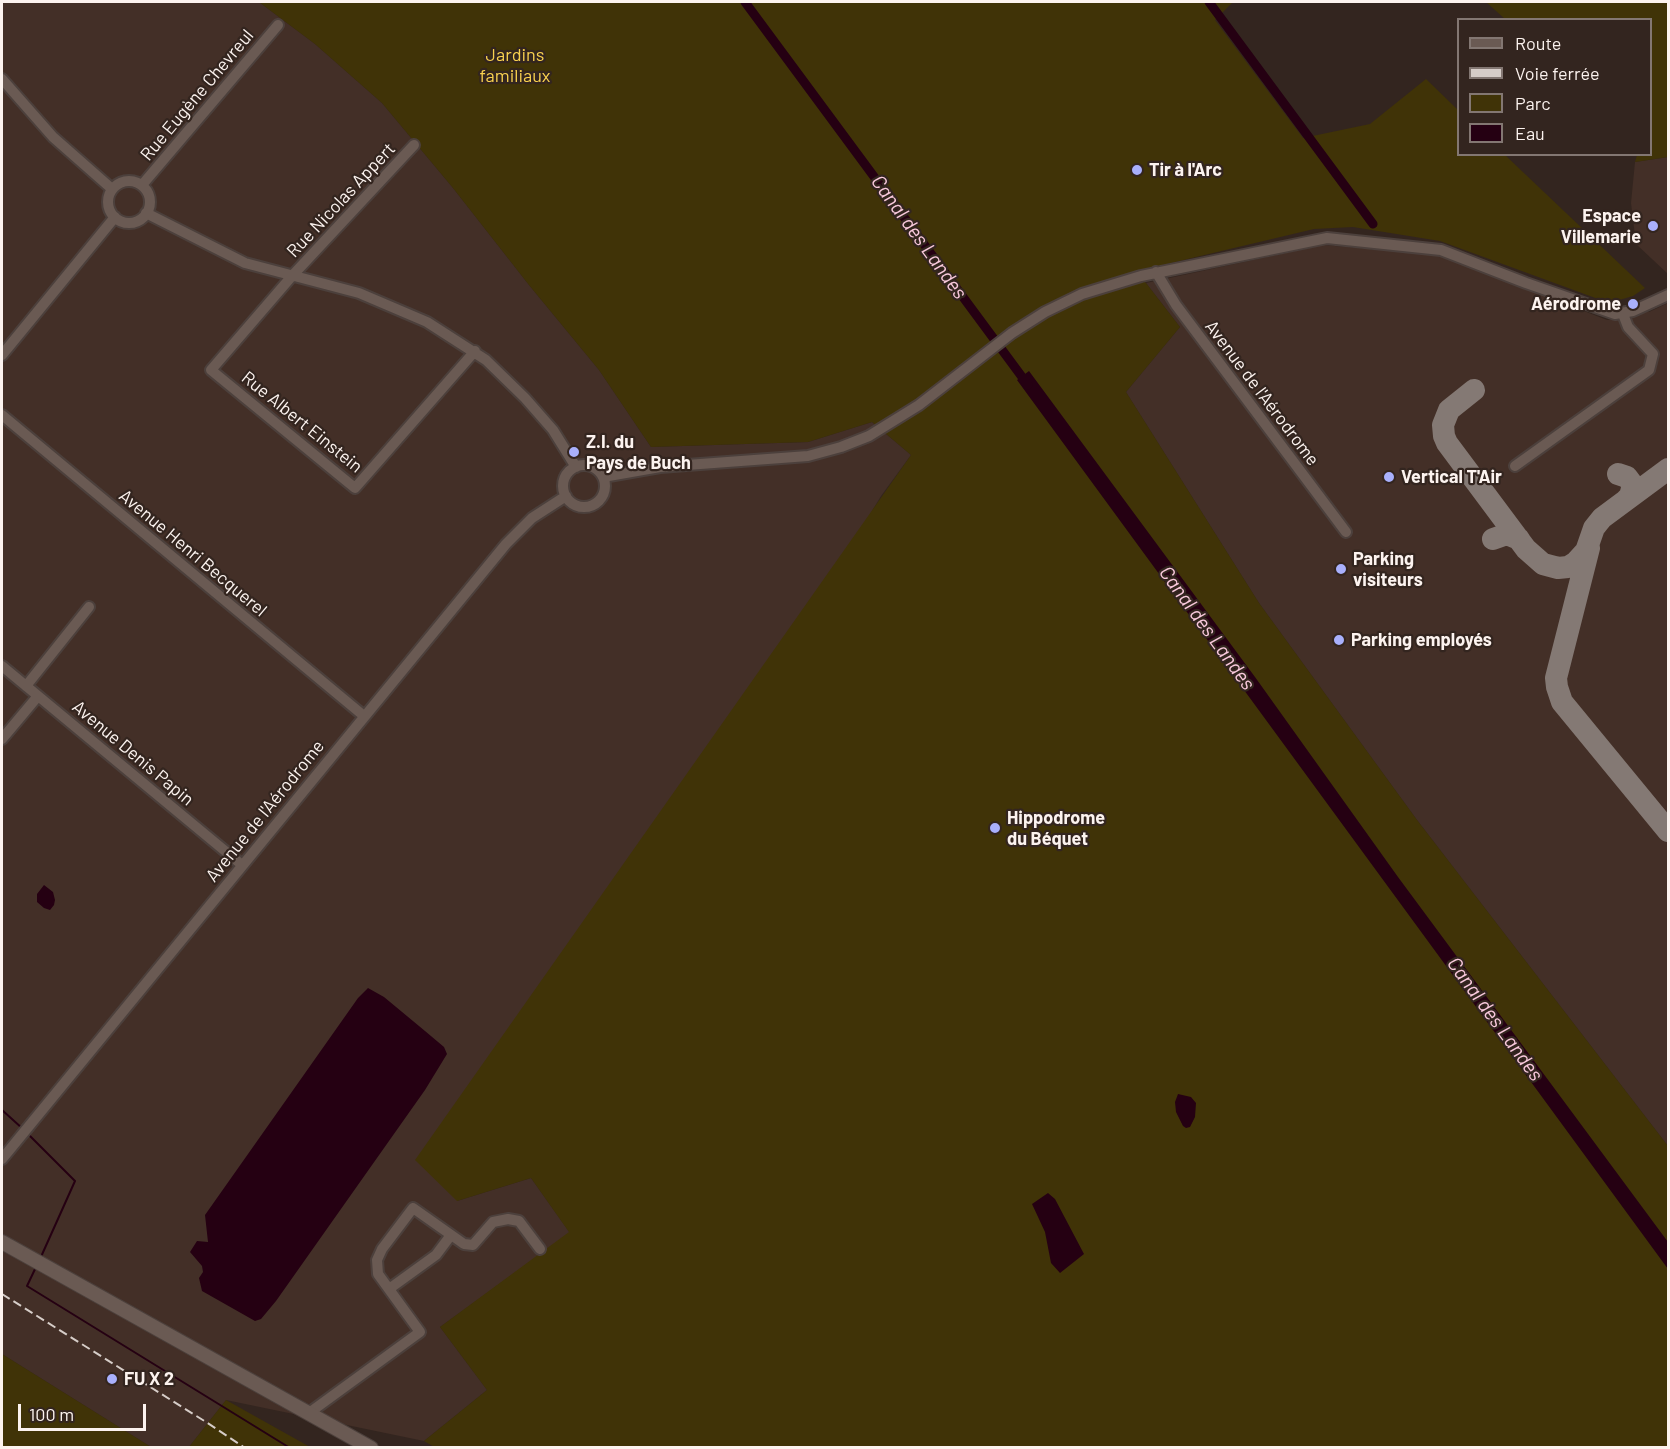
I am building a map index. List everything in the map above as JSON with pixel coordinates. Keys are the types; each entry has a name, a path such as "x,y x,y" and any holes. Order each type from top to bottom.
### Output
{"main road":[{"path":"2,1242 371,1448"}],"street":[{"name":"Rue Eugène Chevreul","path":"142,185 278,26"},
{"path":"2,79 53,137 112,189"},
{"name":"Rue Nicolas Appert","path":"292,276 414,145"},
{"path":"125,181 142,185 149,198 146,213 139,220 129,223 115,217 108,202 112,189 125,181"},
{"path":"146,213 245,263 359,293 427,322 475,351 525,398 553,430 576,467"},
{"path":"2,355 115,217"},
{"path":"603,477 660,467 808,456 841,447 869,436 919,405 1012,333 1045,312 1082,294 1156,272 1327,238 1441,250 1615,314 1623,314 1668,295"},
{"name":"Avenue de l'Aérodrome","path":"1156,272 1176,305 1346,532"},
{"name":"Rue Albert Einstein","path":"292,276 211,370 355,488 475,351"},
{"path":"1515,466 1649,370 1653,354 1629,327 1623,314"},
{"name":"Avenue Henri Becquerel","path":"2,415 364,716"},
{"path":"582,465 594,468 603,477 603,495 594,504 582,507 566,496 564,483 566,476 576,467 582,465"},
{"name":"Avenue de l'Aérodrome","path":"2,1159 506,544 532,518 566,496"},
{"path":"26,686 89,607"},
{"name":"Avenue Denis Papin","path":"2,666 242,865"},
{"path":"2,739 38,696"},
{"path":"309,1413 420,1332 378,1274 377,1260 382,1249 413,1208 464,1244 473,1245 493,1222 508,1219 519,1221 540,1249"},
{"path":"389,1289 436,1255 451,1235"}],"shaded area":[{"path":"2,2 259,2 315,44 382,103 599,370 651,447 808,442 872,422 911,455 881,496 457,1201 531,1178 570,1233 440,1327 487,1390 424,1441 226,1400 189,1447 151,1447 2,1354"},
{"path":"1668,157 1668,274 1636,244 1631,203 1635,162"},
{"path":"1323,245 1440,255 1607,320 1627,318 1645,310 1649,312 1668,303 1668,1146 1417,820 1259,603 1126,392 1180,327 1146,283"}],"green space":[{"name":"Hippodrome du Béquet","path":"259,2 1233,2 1215,20 1303,138 1370,124 1426,79 1457,109 1457,156 1506,156 1645,288 1633,296 1609,303 1440,241 1353,227 1314,229 1133,272 1146,283 1180,327 1126,392 1259,603 1417,820 1668,1146 1668,1447 436,1448 424,1441 487,1390 440,1327 569,1232 531,1178 457,1201 415,1160 911,455 872,422 808,442 651,447 599,370 453,188 382,103 315,44"},
{"path":"1486,2 1668,2 1668,157 1635,162 1637,156 1652,156 1652,18 1504,18"},
{"path":"2,1354 151,1447 2,1447"},
{"path":"226,1400 310,1447 189,1447"}],"water":[{"path":"1029,371 1668,1242 1668,1269 1017,380"},
{"path":"44,885 53,892 55,900 50,910 37,902 37,894"},
{"path":"368,988 384,997 425,1031 444,1047 447,1054 425,1090 276,1301 261,1319 255,1321 202,1291 199,1278 203,1272 202,1266 190,1252 197,1241 208,1242 205,1215 358,998"},
{"path":"1178,1094 1191,1097 1196,1103 1195,1117 1190,1127 1183,1126 1176,1112 1175,1102"},
{"path":"1048,1193 1055,1199 1084,1254 1060,1273 1051,1263 1045,1232 1032,1204"}],"waterway":[{"name":"Canal des Landes","path":"745,2 1028,385"},
{"path":"1209,2 1373,224"},
{"path":"2,1110 23,1129"},
{"path":"27,1133 75,1181 40,1259"},
{"path":"36,1267 27,1286 290,1448"}],"taxiway":[{"path":"1474,390 1449,410 1443,425 1444,436 1526,549 1543,564 1558,568 1568,567 1576,562 1586,551 1594,528 1602,518 1668,469"},
{"path":"1618,474 1627,477 1633,485 1630,496 1626,500"},
{"path":"1493,539 1507,534 1519,539"},
{"path":"1589,548 1556,678 1557,687 1562,702 1668,831"}],"railway":[{"path":"2,1294 245,1448"}],"place":[{"name":"Tir à l'Arc","path":"1137,170"},
{"name":"Espace Villemarie","path":"1653,226"},
{"name":"Aérodrome","path":"1633,304"},
{"name":"Z.I. du Pays de Buch","path":"574,452"},
{"name":"Vertical T'Air","path":"1389,477"},
{"name":"Parking visiteurs","path":"1341,569"},
{"name":"Parking employés","path":"1339,640"},
{"name":"Hippodrome du Béquet","path":"995,828"},
{"name":"FU X 2","path":"112,1379"}],"park label":[{"name":"Jardins familiaux","path":"515,65"}]}
